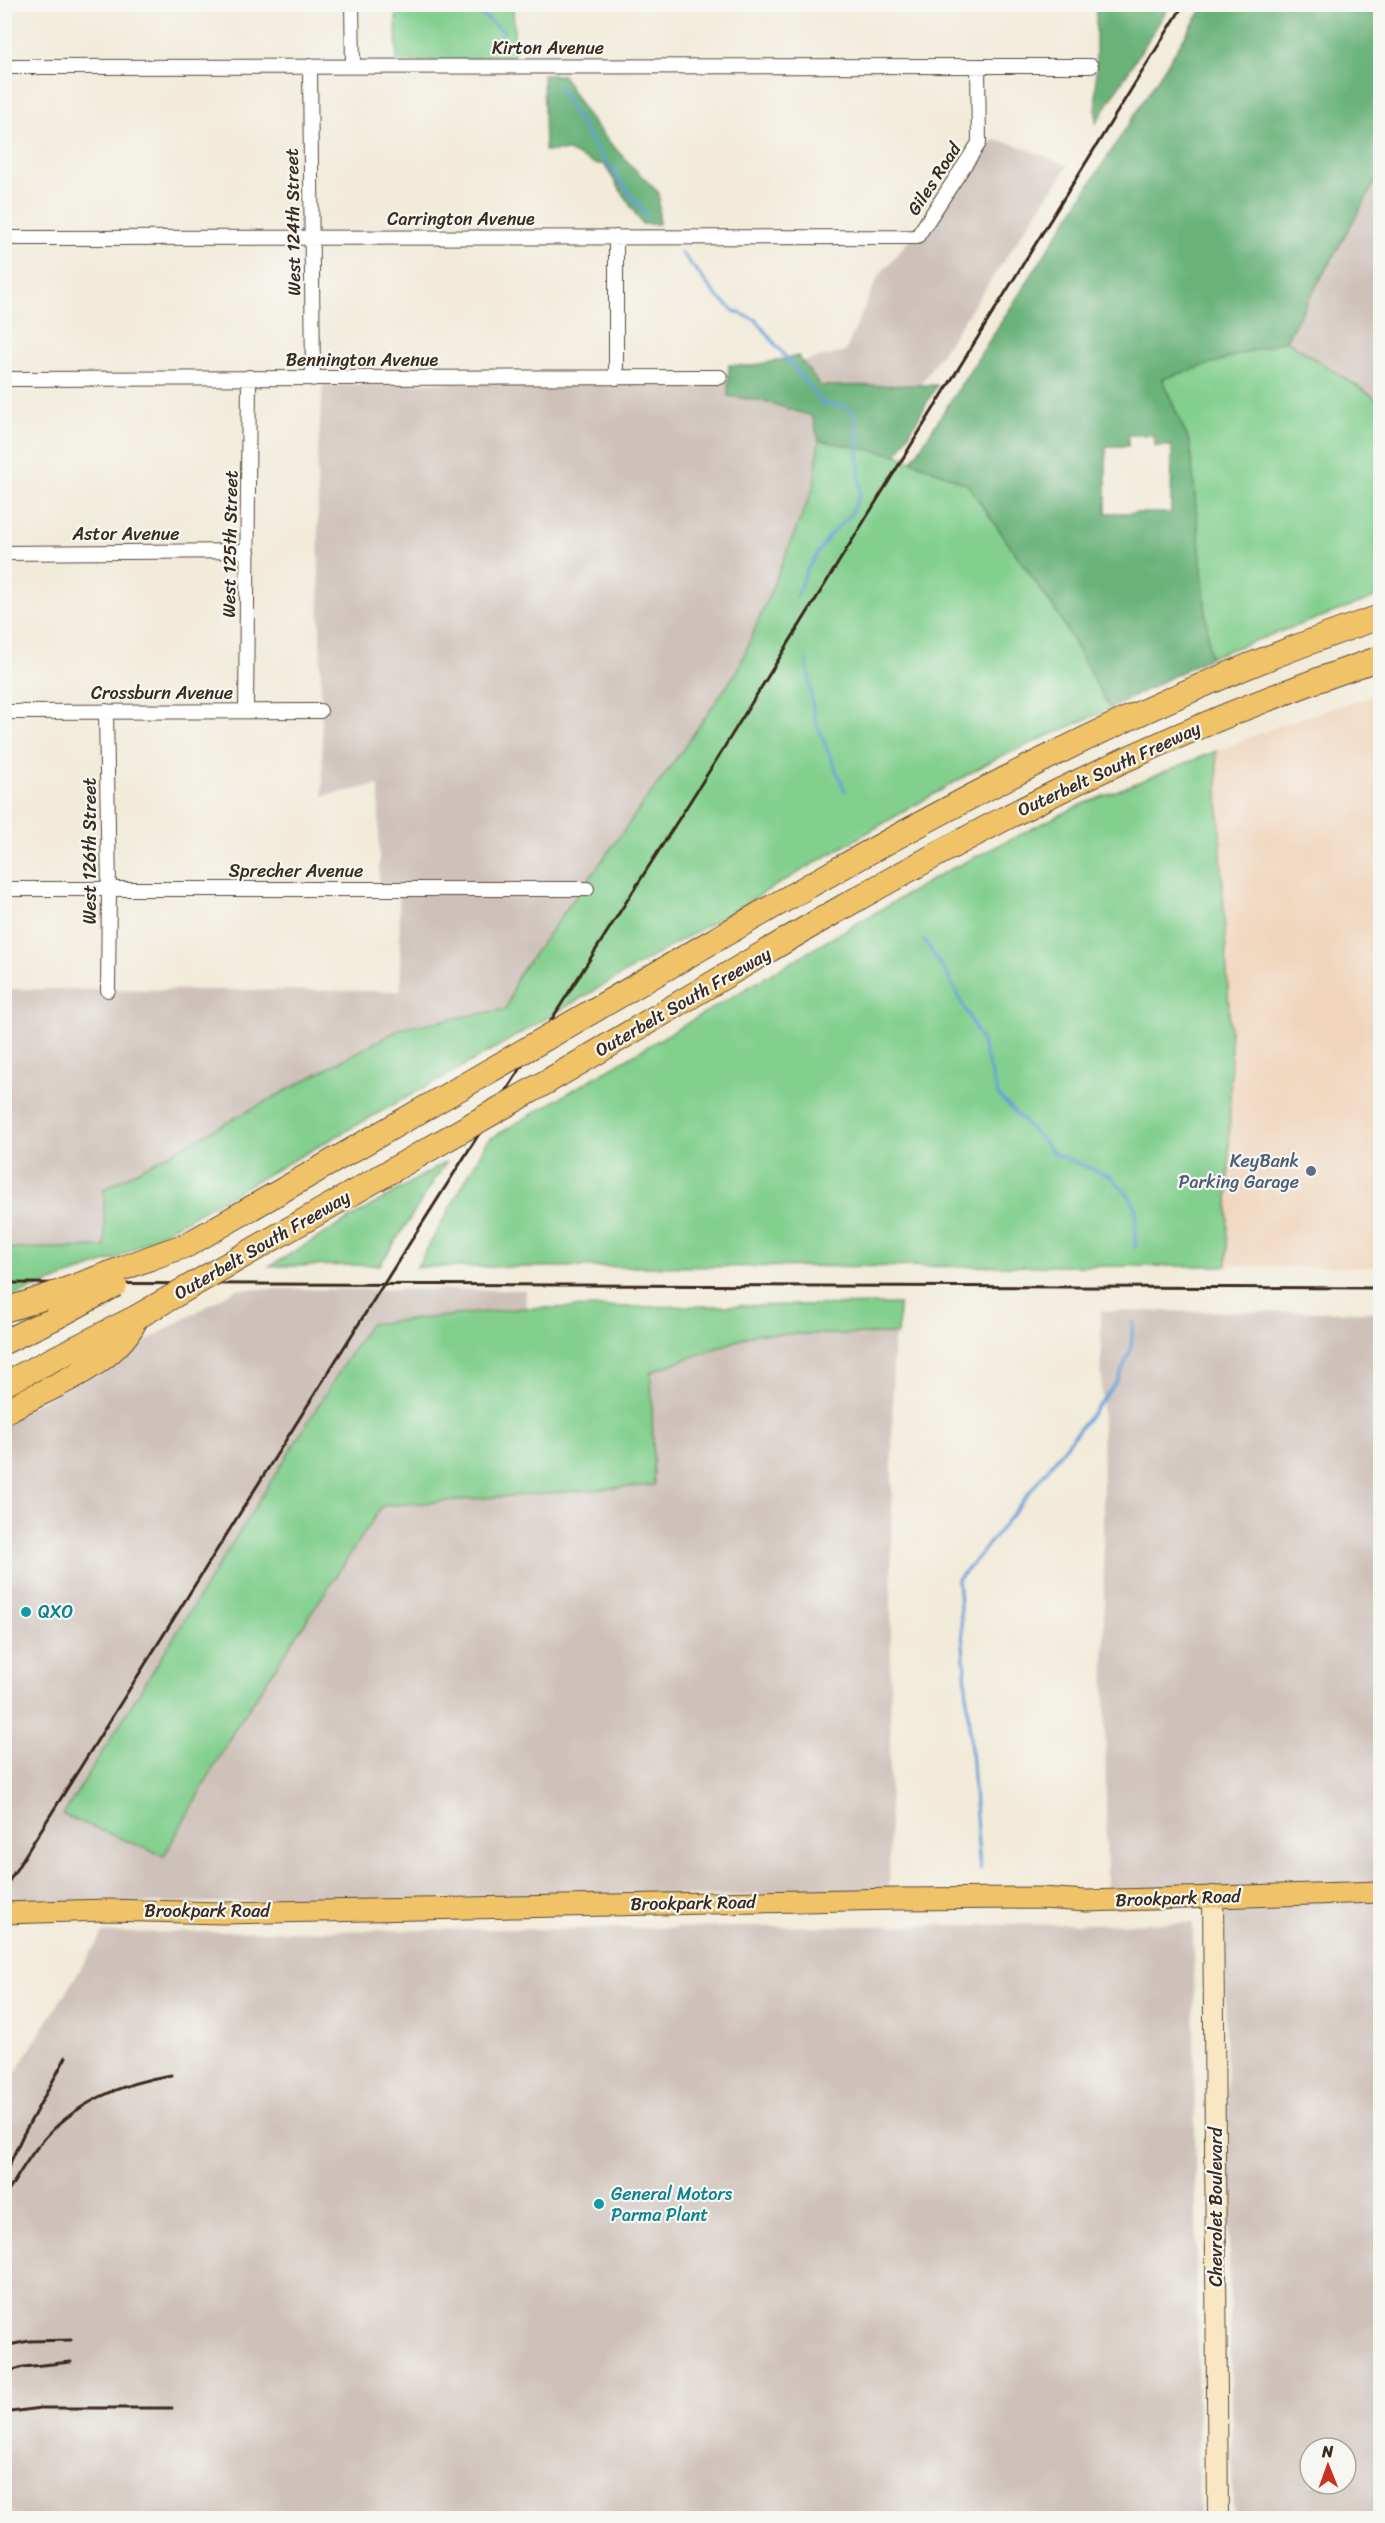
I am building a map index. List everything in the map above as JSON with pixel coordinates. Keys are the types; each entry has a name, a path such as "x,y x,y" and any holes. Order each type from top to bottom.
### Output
{"highway":[{"name":"Outerbelt South Freeway","path":"4,1342 56,1317 190,1243 855,859 986,787 1186,692 1256,662 1380,616"},
{"name":"Outerbelt South Freeway","path":"4,1384 89,1344 137,1317 856,901 996,823 1086,777 1215,719 1304,684 1380,658"},
{"path":"4,1310 53,1296 131,1263 190,1243"},
{"path":"4,1412 101,1360 125,1339 137,1317"}],"main road":[{"name":"Brookpark Road","path":"4,1913 107,1910 222,1913 934,1899 1042,1898 1086,1901 1380,1892"},
{"name":"Chevrolet Boulevard","path":"1213,1896 1218,2518"}],"street":[{"path":"352,4 353,66"},
{"name":"West 124th Street","path":"310,66 313,379"},
{"name":"Kirton Avenue","path":"4,67 1091,66"},
{"name":"Giles Road","path":"917,237 979,143 978,67"},
{"path":"616,237 616,378"},
{"name":"Carrington Avenue","path":"4,238 917,237"},
{"name":"West 125th Street","path":"246,711 249,377"},
{"name":"Bennington Avenue","path":"4,379 720,377"},
{"name":"Astor Avenue","path":"4,553 248,551"},
{"name":"West 126th Street","path":"106,711 108,990"},
{"name":"Crossburn Avenue","path":"4,712 320,711"},
{"name":"Sprecher Avenue","path":"4,889 587,889"}],"shaded area":[{"path":"993,140 1012,143 1068,166 878,447 819,440 814,486 738,670 517,977 506,1009 402,1028 104,1188 105,1247 5,1249 4,989 401,991 399,898 379,883 379,785 323,796 317,464 323,385 706,377 787,365 845,352 878,277"},
{"path":"1380,174 1380,401 1286,340"},
{"path":"1380,693 1380,1267 1227,1266 1231,1051 1076,807 1281,725"},
{"path":"237,1289 525,1290 526,1308 369,1325 63,1815 164,1856 235,1729 382,1506 654,1485 651,1372 755,1334 898,1334 893,1342 889,1894 5,1905 4,1422"},
{"path":"1101,1311 1380,1312 1380,2515 1233,2518 1224,1904 1107,1907"},
{"name":"General Motors Parma Plant","path":"1193,1923 1199,2518 5,2518 5,2089 103,1933"}],"green space":[{"path":"354,5 513,5 515,59 397,62 396,8 354,7"},
{"path":"1096,5 1170,5 1096,123"},
{"path":"1205,5 1380,5 1380,174 1286,340 1162,379 1190,444 1210,657 1110,709 1058,614 967,484 912,461","holes":["1128,435 1154,435 1155,446 1172,446 1171,513 1106,513 1106,446 1128,446"]},
{"path":"543,75 563,75 594,124 659,193 659,224 642,224 604,164 595,164 568,151 545,151"},
{"path":"1286,340 1380,401 1380,596 1210,657 1190,444 1162,379"},
{"path":"798,356 820,386 937,385 897,455 819,440 812,416 763,401 728,396 729,365 750,366"},
{"path":"819,440 878,447 967,484 1058,614 1110,709 993,760 483,1055 117,1258 5,1299 5,1249 105,1247 104,1189 402,1028 506,1009 517,977 738,670 814,486"},
{"path":"1216,751 1231,1051 1227,1266 417,1267 488,1140 943,873 1076,807"},
{"path":"447,1161 380,1265 270,1266"},
{"path":"899,1304 898,1334 755,1334 651,1372 654,1485 382,1506 235,1729 164,1856 63,1815 369,1324 526,1308"},
{"path":"1380,2515 1380,2518 1233,2518"}],"waterway":[{"path":"455,4 469,14 482,15 504,32"},
{"path":"558,86 595,147 647,217"},
{"path":"681,252 716,295 734,311 756,320 823,404 845,406 855,415 860,494 850,515 830,535 808,568 796,596"},
{"path":"807,660 814,718 845,791"},
{"path":"924,940 948,976 981,1040 998,1095 1055,1154 1111,1177 1130,1197 1136,1209 1135,1248"},
{"path":"980,1870 958,1579 984,1550 1118,1380 1131,1349 1133,1322"}],"railway":[{"path":"4,1889 715,762 1184,4"},
{"path":"4,1283 1380,1288"},
{"path":"4,2176 23,2135 66,2057"},
{"path":"4,2198 35,2150 67,2117 116,2090 171,2075"},
{"path":"4,2346 29,2341 71,2340"},
{"path":"4,2373 23,2367 71,2362"},
{"path":"4,2413 40,2408 172,2408"}],"place":[{"name":"KeyBank Parking Garage","path":"1311,1171"},
{"name":"QXO","path":"26,1612"},
{"name":"General Motors Parma Plant","path":"599,2204"}]}
